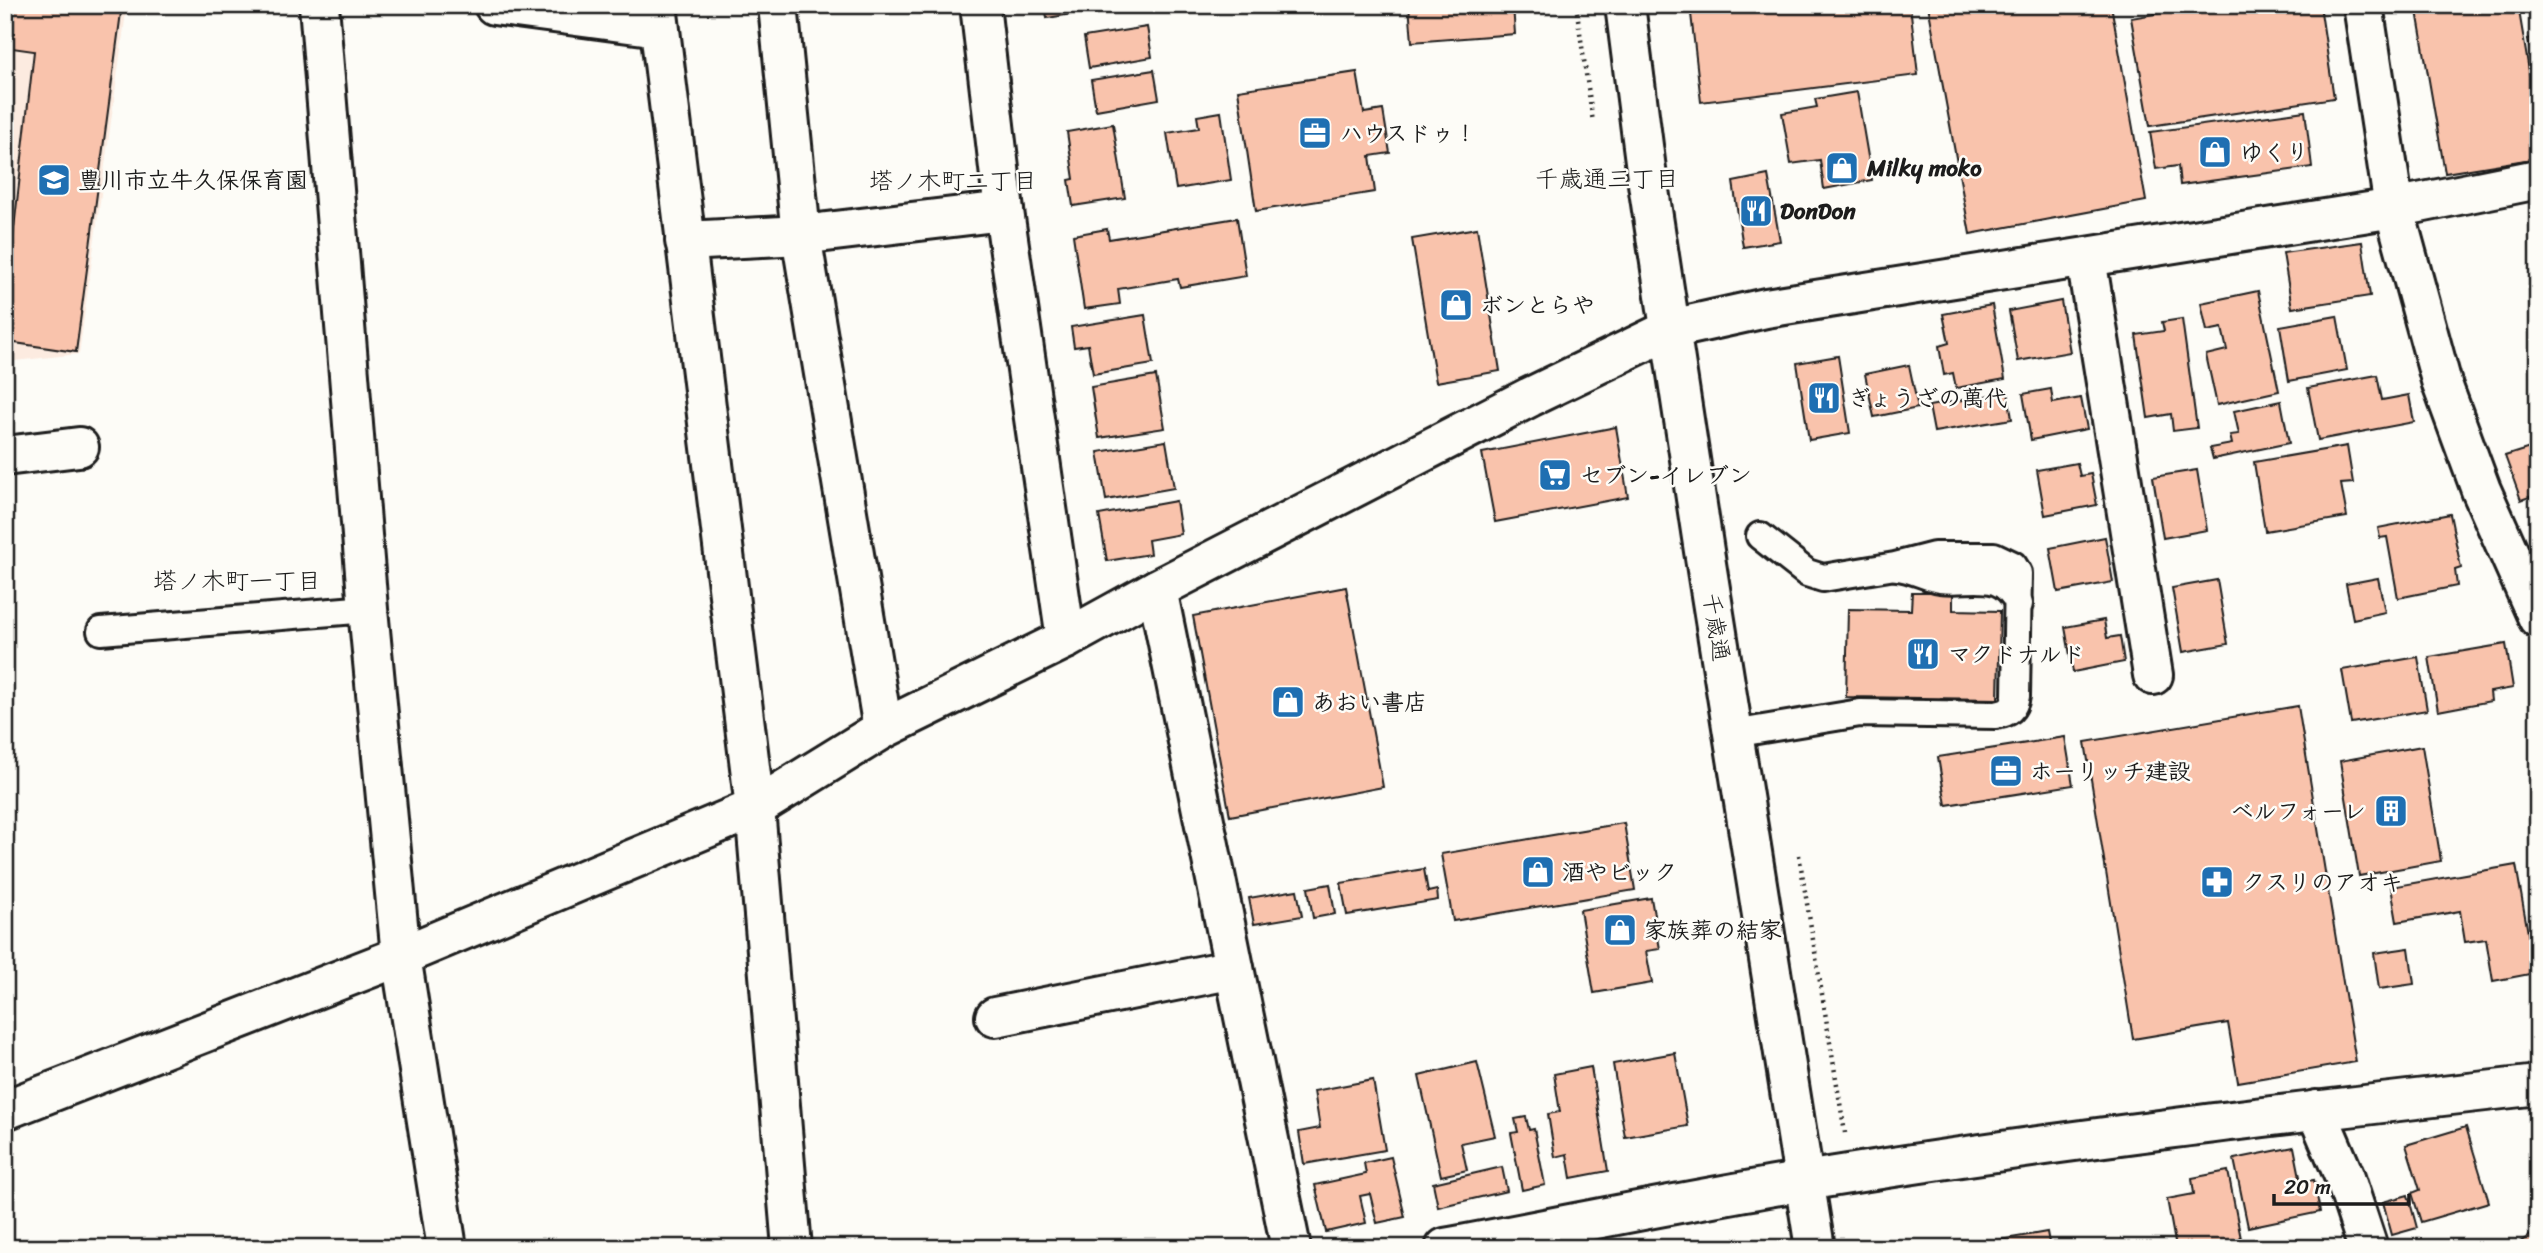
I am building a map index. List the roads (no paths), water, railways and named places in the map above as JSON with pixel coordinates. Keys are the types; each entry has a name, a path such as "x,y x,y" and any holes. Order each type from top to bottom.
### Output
{"street":[{"path":"319,5 368,609 401,956 447,1248"},
{"path":"494,5 658,16 755,808 792,1248"},
{"path":"778,5 802,235 883,729"},
{"path":"979,5 1004,211 1066,639"},
{"name":"千歳通","path":"1625,5 1647,177 1815,1248"},
{"path":"2363,5 2394,208 2442,384 2481,489 2538,618"},
{"path":"5,1110 401,956 755,808 883,729 1066,639 1157,589 1530,397 1671,330 1766,308 2394,208 2538,178"},
{"path":"685,241 802,235 1004,211"},
{"path":"2086,258 2153,675"},
{"path":"5,456 79,447"},
{"path":"1157,589 1291,1248"},
{"path":"995,1017 1234,969"},
{"path":"1445,1248 1804,1181 2316,1110 2538,1085"},
{"path":"2316,1110 2345,1178 2368,1248"}],"lane":[{"path":"1734,734 1860,713 2006,713 2014,706 2017,696 2019,604 2004,583 1989,579 1938,579 1911,568 1895,566 1823,579 1807,573 1760,536"},
{"path":"101,631 368,609"}],"place":[{"name":"ハウスドゥ！","path":"1315,133"},
{"name":"ゆくり","path":"2215,152"},
{"name":"Milky moko","path":"1842,168"},
{"name":"豊川市立牛久保保育園","path":"54,180"},
{"name":"DonDon","path":"1756,211"},
{"name":"ボンとらや","path":"1456,305"},
{"name":"ぎょうざの萬代","path":"1824,398"},
{"name":"セブン-イレブン","path":"1555,475"},
{"name":"マクドナルド","path":"1923,654"},
{"name":"あおい書店","path":"1288,702"},
{"name":"ホーリッチ建設","path":"2006,771"},
{"name":"ベルフォーレ","path":"2391,811"},
{"name":"酒やビック","path":"1538,872"},
{"name":"クスリのアオキ","path":"2217,882"},
{"name":"家族葬の結家","path":"1620,930"}],"district":[{"name":"千歳通三丁目","path":"1607,179"},
{"name":"塔ノ木町二丁目","path":"953,181"},
{"name":"塔ノ木町一丁目","path":"237,581"}]}
